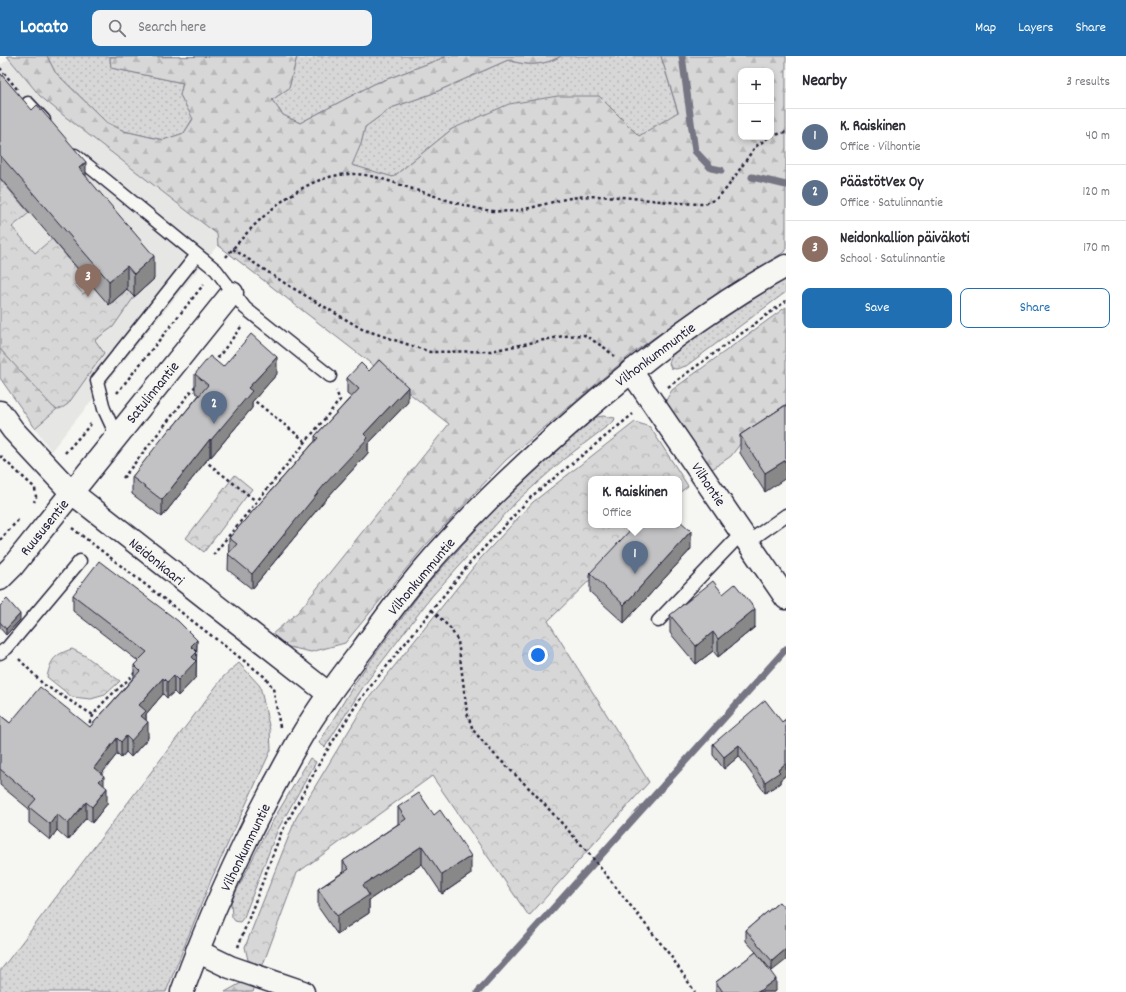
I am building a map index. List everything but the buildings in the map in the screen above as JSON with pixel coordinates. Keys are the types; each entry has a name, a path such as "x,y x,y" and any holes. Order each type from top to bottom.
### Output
{"street":[{"name":"Vilhonkummuntie","path":"182,992 197,951 257,820 299,741 328,694 406,591 477,511 550,441 630,371 694,324 762,279 786,266"},
{"name":"Satulinnantie","path":"72,492 116,435 232,293"},
{"name":"Vilhontie","path":"630,371 786,598"},
{"name":"Neidonkaari","path":"0,412 13,430 72,492 328,694"},
{"name":"Ruususentie","path":"0,579 72,492"},
{"path":"197,951 230,967 303,992"}],"lane":[{"path":"28,103 52,130"},
{"path":"67,146 84,163 216,270 232,293 245,308 330,376"},
{"path":"116,435 104,409 97,381 197,255"},
{"path":"658,621 745,538 786,514"},
{"path":"2,647 80,561"}],"path":[{"path":"0,68 28,103"},
{"path":"774,135 786,132"},
{"path":"50,470 104,409 233,249 281,203 307,185 331,176 352,174 376,178 466,207 496,211 525,210 577,197 620,196 705,204 716,199 727,188 755,146 764,140"},
{"path":"233,249 286,284 362,329 400,343 430,352 491,351 563,336 584,335 605,348 630,371"},
{"path":"230,967 281,834 323,756 358,702 469,564 532,496 650,399 786,301"},
{"path":"210,366 252,314"},
{"path":"212,555 340,400 330,376"},
{"path":"123,478 201,379"},
{"path":"246,395 305,442"},
{"path":"162,428 168,433"},
{"path":"0,456 35,488 36,497 33,504"},
{"path":"200,457 256,501"},
{"path":"36,497 54,514 265,677 273,688 281,729 323,756"},
{"path":"0,540 24,514"},
{"path":"432,610 450,628 458,641 467,713 473,730 490,750 535,794 587,851 670,955 694,992"},
{"path":"2,647 43,684 93,715"},
{"path":"87,734 89,722 93,715 140,665"},
{"path":"38,690 43,684"}],"shaded area":[{"path":"9,59 40,96 217,234 218,245 51,451 35,428 56,409 0,349 0,65"}],"green space":[{"path":"7,56 47,56 55,72 106,122 124,131 163,140 184,133 193,119 180,95 183,83 111,68 110,57 297,56 289,88 272,100 283,115 300,123 374,84 448,56 561,56 548,62 535,64 508,60 431,94 391,108 365,127 361,144 352,165 393,177 452,129 509,104 558,96 599,96 639,136 678,112 661,56 786,56 786,251 716,294 634,352 506,460 425,546 345,643 311,652 280,645 270,636 298,612 449,424 218,245 217,234 40,96"},
{"path":"47,56 172,56 168,58 110,58 111,68 183,83 180,95 193,118 184,133 163,140 124,131 106,122 55,72"},
{"path":"297,56 448,56 374,84 300,123 283,115 272,100 289,88"},
{"path":"561,56 661,56 678,113 639,136 599,96 452,129 393,177 347,165 361,144 365,127 391,108 431,94 508,60 535,64 548,62"},
{"path":"0,179 29,213 12,227 35,253 52,239 84,277 75,285 83,294 93,286 127,289 134,297 113,327 95,340 104,353 68,404 57,409 53,407 0,349"},
{"path":"786,278 786,292 686,366 676,369 671,368 669,363 673,353"},
{"path":"786,307 786,404 750,431 731,456 708,472 665,402 672,390"},
{"path":"0,349 57,409 35,428 0,378"},
{"path":"603,416 615,418 614,421 564,459 516,502 432,596 365,684 325,747 319,743 358,678 424,588 508,494 591,418"},
{"path":"635,422 650,427 682,476 588,476 588,528 643,528 548,621 649,782 529,916 432,776 297,873 262,967 248,960 245,947 296,818 368,699 480,559 533,502"},
{"path":"235,475 252,489 204,552 186,538"},
{"path":"682,477 688,486 682,491"},
{"path":"72,649 84,655 120,681 105,695 91,699 72,697 47,677 54,658 61,653"},
{"path":"239,663 260,686 270,730 271,750 211,880 166,992 0,992 0,971 224,676"},
{"path":"310,758 316,762 278,829 244,917 240,922 235,921 232,917 231,902 265,834"},
{"path":"241,983 255,986 253,992 225,992"}],"waterway":[{"path":"682,56 695,151 711,168 721,170"},
{"path":"752,177 786,185"},
{"path":"478,992 786,649"}],"place":[{"name":"Neidonkallion päiväkoti","path":"88,297"},
{"name":"PäästötVex Oy","path":"214,424"},
{"name":"K. Raiskinen","path":"635,574"}]}
